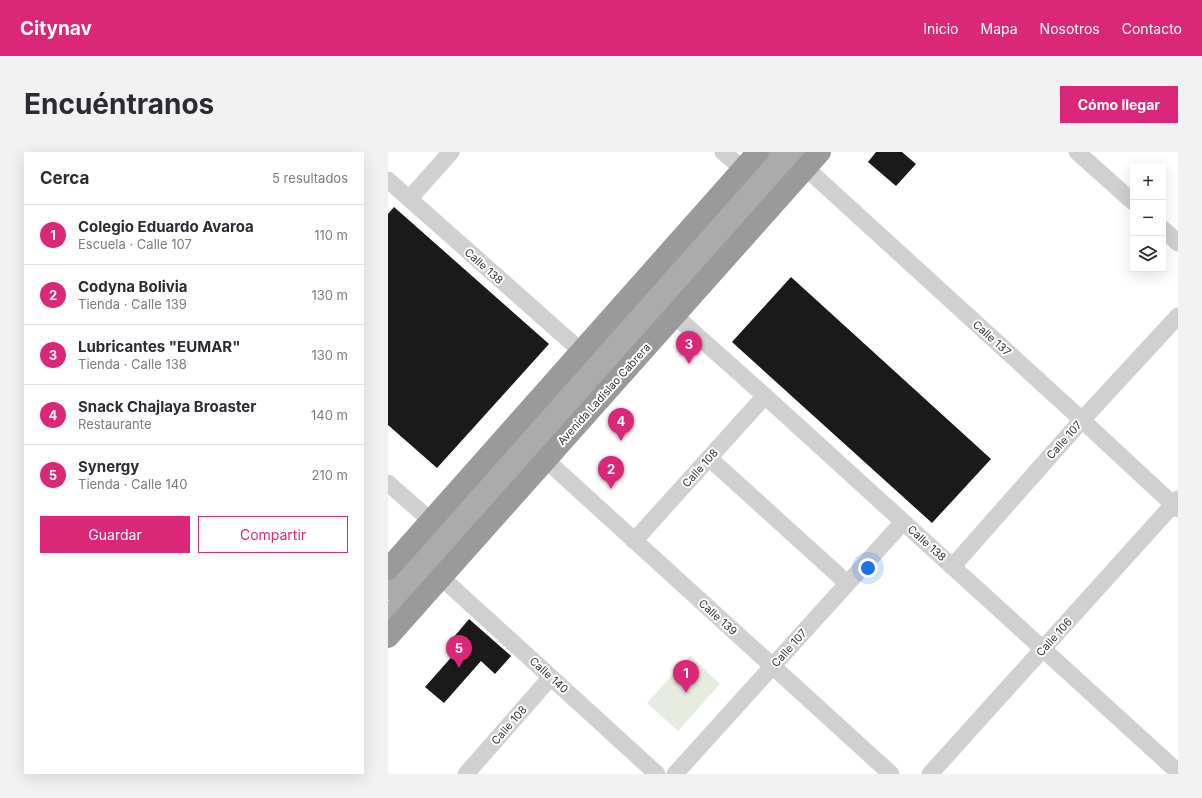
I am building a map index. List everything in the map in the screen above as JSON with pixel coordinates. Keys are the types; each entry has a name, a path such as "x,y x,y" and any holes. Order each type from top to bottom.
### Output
{"highway":[{"path":"388,569 758,152"},
{"name":"Avenida Ladislao Cabrera","path":"388,637 674,315 804,160 820,152"}],"main road":[{"path":"388,589 778,152"},
{"name":"Avenida Ladislao Cabrera","path":"388,618 804,160"}],"street":[{"path":"409,199 450,152"},
{"path":"723,152 743,169"},
{"path":"1077,152 1131,200"},
{"name":"Calle 137","path":"804,160 1082,420 1176,504"},
{"name":"Calle 138","path":"388,180 581,351"},
{"path":"1166,232 1178,243"},
{"name":"Calle 138","path":"674,315 1178,772"},
{"name":"Calle 107","path":"952,567 1082,420 1178,316"},
{"name":"Calle 108","path":"634,541 765,396"},
{"path":"710,458 848,583"},
{"name":"Calle 139","path":"546,460 891,774"},
{"path":"388,483 431,521"},
{"name":"Calle 106","path":"930,774 1176,504"},
{"name":"Calle 107","path":"676,774 903,522"},
{"name":"Calle 140","path":"441,577 657,774"},
{"name":"Calle 108","path":"466,774 551,677"}],"shaded area":[{"path":"690,656 720,684 678,731 647,703"}],"building":[{"path":"876,152 902,152 916,164 896,186 868,162"},
{"path":"394,207 549,344 437,468 388,425 388,214"},
{"path":"791,277 991,459 932,523 732,342"},
{"path":"469,619 511,656 495,674 481,661 444,703 425,687 463,644 454,637"}],"place":[{"name":"Lubricantes \"EUMAR\"","path":"689,364"},
{"name":"Snack Chajlaya Broaster","path":"621,441"},
{"name":"Codyna Bolivia","path":"611,489"},
{"name":"Synergy","path":"459,668"},
{"name":"Colegio Eduardo Avaroa","path":"686,693"}]}
